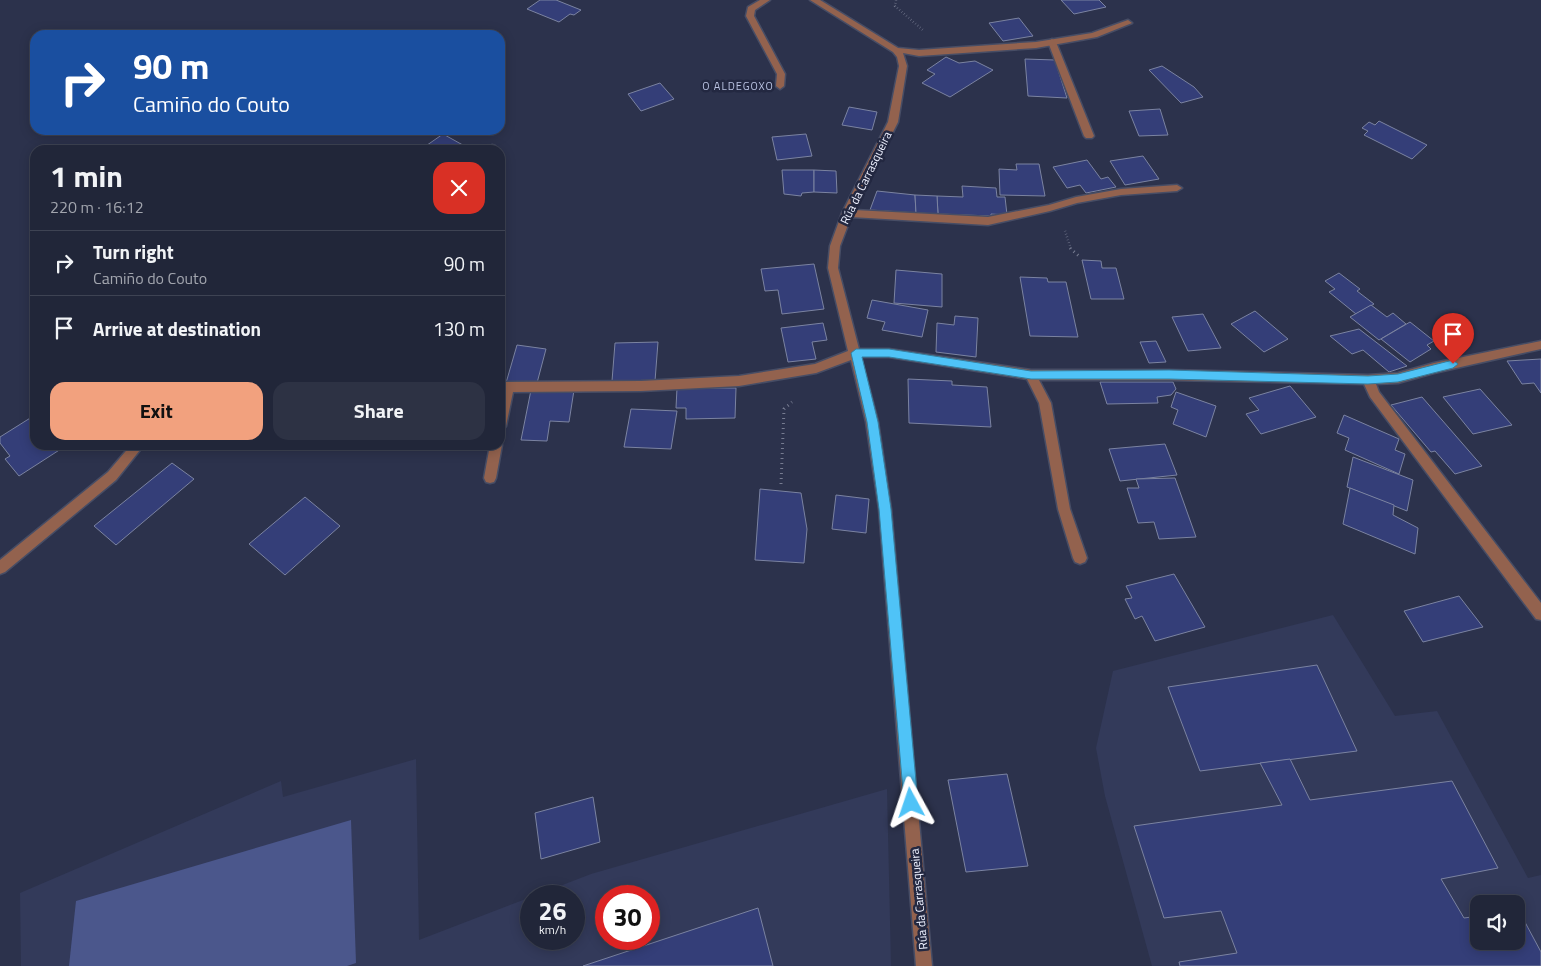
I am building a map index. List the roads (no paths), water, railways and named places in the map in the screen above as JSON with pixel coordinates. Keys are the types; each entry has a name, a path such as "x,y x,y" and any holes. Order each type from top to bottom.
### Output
{"street":[{"path":"766,0 750,8 750,16 781,74 780,86"},
{"path":"814,0 896,50 918,53 1052,42 1094,35 1128,23"},
{"path":"1052,42 1089,136"},
{"name":"Rúa da Carrasqueira","path":"896,50 901,57 902,66 893,122 846,213 835,246 833,268 840,303 856,353 872,422 885,509 924,966"},
{"path":"846,213 988,221 1050,208 1076,200 1121,192 1177,188"},
{"path":"505,387 641,386 739,381 816,368 856,353 889,353 1031,375 1169,375 1368,380 1398,378 1434,368 1541,345"},
{"path":"1031,375 1045,403 1064,509 1080,558"},
{"path":"1368,380 1374,394 1541,614"},
{"path":"0,568 112,476 134,450"},
{"path":"490,478 495,450"}],"district":[{"name":"O ALDEGOXO","path":"738,86"}]}
